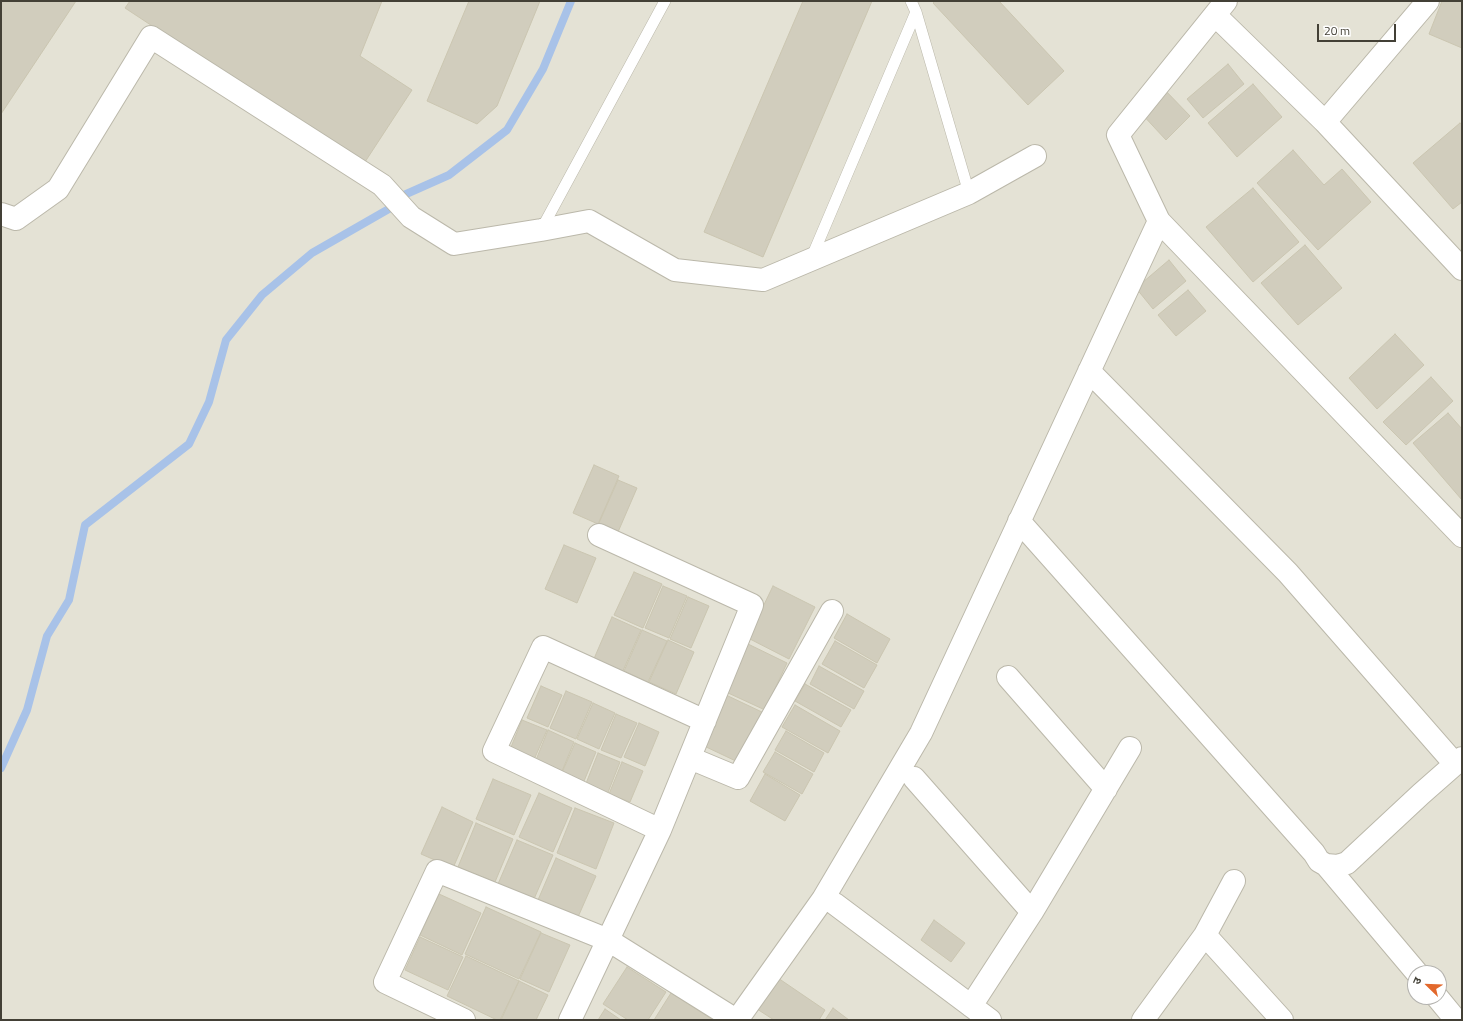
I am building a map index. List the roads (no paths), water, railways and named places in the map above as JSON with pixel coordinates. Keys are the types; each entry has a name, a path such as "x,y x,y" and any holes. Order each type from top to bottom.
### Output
{"street":[{"path":"1325,122 1428,1"},
{"path":"1460,262 1325,122 1220,8 1118,135 1159,221 1462,536"},
{"path":"1,214 16,219 58,189 151,37 382,185 411,217 454,244 589,221 675,270 763,280 969,193 1035,156"},
{"path":"464,1020 384,982 437,871 608,940 736,1020 823,899 921,733 1159,221"},
{"path":"1089,371 1288,572 1458,761 1347,863 1338,866 1326,865"},
{"path":"1019,521 1309,847 1319,861 1326,865 1410,965"},
{"path":"570,1020 660,830 752,605 599,535"},
{"path":"690,758 738,778 832,611"},
{"path":"660,830 494,752 543,647 705,721"},
{"path":"1008,677 1106,789"},
{"path":"971,1006 1032,912 1130,748"},
{"path":"914,778 1032,912"},
{"path":"1143,1020 1205,935 1234,881"},
{"path":"835,904 990,1020"},
{"path":"1205,935 1282,1020"},
{"path":"1444,1005 1456,1020"}],"lane":[{"path":"541,230 665,1"},
{"path":"911,1 916,12 969,193"},
{"path":"810,260 916,12"}],"waterway":[{"path":"1,768 27,710 47,636 69,600 85,525 189,444 209,402 226,340 262,295 312,253 394,206 395,199 449,175 507,130 543,69 571,1"}]}
